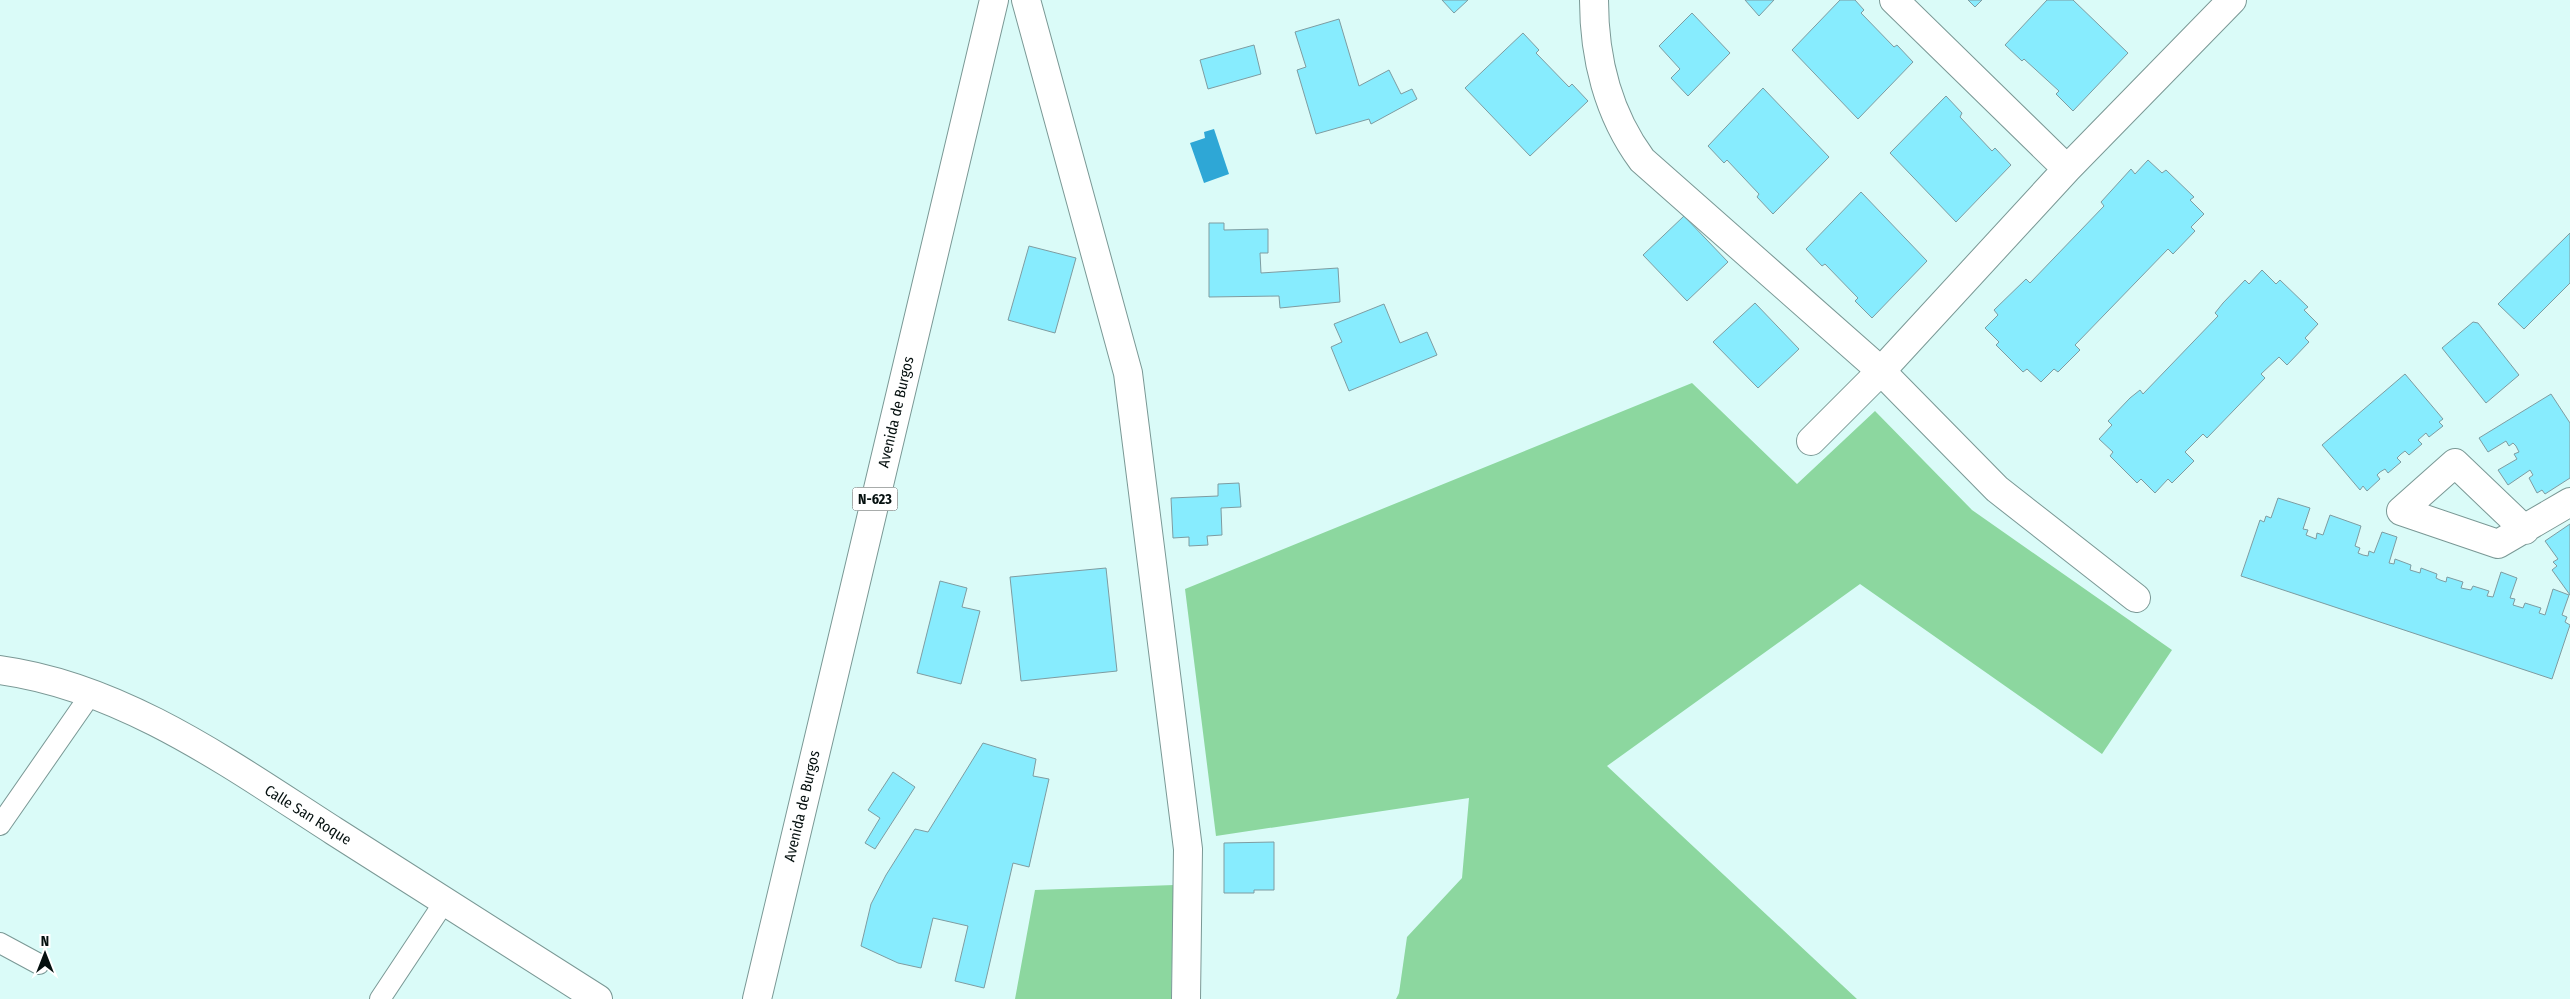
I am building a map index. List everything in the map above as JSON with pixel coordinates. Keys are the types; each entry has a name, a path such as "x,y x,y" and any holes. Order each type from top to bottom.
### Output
{"main road":[{"name":"Avenida de Burgos","path":"757,999 994,0"},
{"path":"1026,0 1128,373 1188,849 1186,999"},
{"path":"1594,0 1596,46 1603,79 1626,139 1642,160 1881,371 1998,489 2136,598"},
{"path":"1894,0 2067,169"},
{"path":"1811,441 1881,371 2067,169 2232,0"},
{"path":"2525,530 2570,502"},
{"name":"Calle San Roque","path":"0,670 33,675 110,700 203,748 598,999"}],"lane":[{"path":"0,825 91,694"},
{"path":"380,999 444,902"},
{"path":"0,943 39,964"}],"green space":[{"path":"1692,383 1797,484 1875,411 1972,510 2172,650 2102,754 1860,584 1607,766 1857,999 1396,999 1399,993 1407,937 1462,878 1469,798 1216,836 1185,589"},
{"path":"1174,885 1171,999 1015,999 1035,890"}],"water":[{"path":"1214,129 1229,174 1204,183 1190,143 1205,138 1204,132"}],"building":[{"path":"1442,0 1468,0 1454,13"},
{"path":"1745,0 1774,0 1759,16"},
{"path":"1840,0 1855,0 1864,10 1861,13 1894,47 1897,45 1913,62 1858,119 1792,50"},
{"path":"1968,0 1982,0 1975,7"},
{"path":"2047,0 2073,0 2128,53 2073,111 2056,94 2059,91 2024,59 2022,61 2005,45"},
{"path":"1692,13 1730,53 1688,96 1671,78 1680,69 1659,46"},
{"path":"1339,19 1359,86 1389,70 1401,94 1412,89 1417,99 1371,124 1369,119 1316,134 1297,70 1306,67 1295,32"},
{"path":"1523,33 1539,50 1536,53 1569,87 1572,84 1588,101 1530,156 1465,88"},
{"path":"1254,45 1261,74 1208,89 1200,60"},
{"path":"1763,88 1829,157 1773,214 1757,197 1759,194 1727,160 1724,163 1708,146"},
{"path":"1946,96 1962,113 1960,117 1992,151 1995,148 2011,165 1956,222 1890,153"},
{"path":"2148,160 2162,173 2166,170 2194,197 2190,200 2204,214 2191,227 2195,231 2173,254 2168,249 2075,345 2080,350 2058,372 2054,369 2041,382 2027,369 2023,372 1996,345 1999,342 1985,328 1998,315 1994,310 2026,279 2030,283 2104,206 2101,202 2131,169 2135,174"},
{"path":"1861,192 1927,261 1872,318 1855,301 1858,298 1825,264 1822,266 1806,249"},
{"path":"1684,216 1728,262 1687,301 1643,255"},
{"path":"1209,223 1224,223 1224,230 1268,229 1268,253 1260,253 1261,273 1338,268 1340,302 1280,308 1279,296 1209,297"},
{"path":"2570,233 2570,283 2524,329 2498,304"},
{"path":"1029,246 1076,258 1055,333 1008,320"},
{"path":"2262,270 2276,284 2280,280 2308,307 2304,310 2318,324 2305,338 2309,342 2287,365 2279,357 2261,374 2265,378 2207,438 2203,434 2185,452 2194,461 2172,483 2168,479 2155,493 2141,479 2137,483 2110,456 2113,452 2099,439 2112,425 2108,421 2130,398 2140,390 2143,394 2218,316 2215,313 2245,280 2249,284"},
{"path":"1755,303 1799,349 1758,388 1713,342"},
{"path":"1384,304 1400,343 1427,332 1437,355 1349,391 1331,347 1342,342 1334,324"},
{"path":"2473,322 2478,323 2519,375 2486,403 2442,348"},
{"path":"2405,374 2443,419 2439,422 2443,426 2429,437 2426,433 2418,440 2422,444 2409,455 2405,451 2401,454 2397,458 2401,462 2388,473 2385,469 2380,472 2377,475 2380,479 2367,491 2363,486 2360,490 2322,445"},
{"path":"2551,394 2570,423 2570,478 2545,494 2542,490 2537,493 2529,478 2533,475 2530,470 2508,485 2498,470 2517,459 2514,454 2519,452 2516,446 2513,443 2509,446 2506,441 2488,452 2479,438"},
{"path":"1239,483 1241,507 1221,508 1222,535 1207,536 1208,545 1189,546 1189,537 1173,538 1171,498 1218,496 1218,484"},
{"path":"2278,498 2310,508 2303,529 2308,530 2306,535 2316,539 2317,533 2323,535 2330,515 2361,526 2355,546 2360,548 2358,553 2363,555 2368,556 2369,551 2374,553 2382,532 2397,537 2389,563 2394,564 2395,559 2411,565 2410,570 2420,573 2421,568 2437,574 2436,578 2446,582 2447,577 2463,582 2461,588 2471,590 2473,586 2489,591 2487,596 2493,597 2501,572 2517,578 2510,598 2515,599 2513,605 2523,608 2525,603 2541,608 2539,613 2545,615 2553,589 2569,595 2562,615 2567,617 2565,622 2570,625 2552,679 2241,576 2260,520 2264,522 2266,516 2271,518"},
{"path":"2570,524 2570,595 2552,570 2557,566 2553,562 2558,559 2545,541"},
{"path":"1106,568 1117,671 1021,681 1010,577"},
{"path":"940,581 967,588 962,607 980,611 961,684 917,673"},
{"path":"983,743 1036,759 1033,776 1049,779 1029,867 1013,863 984,988 955,981 968,926 933,918 921,968 898,963 861,946 871,904 886,875 915,829 928,832"},
{"path":"893,772 915,787 875,849 865,843 880,818 868,810"},
{"path":"1274,842 1274,890 1254,890 1254,893 1224,893 1224,843"}]}
